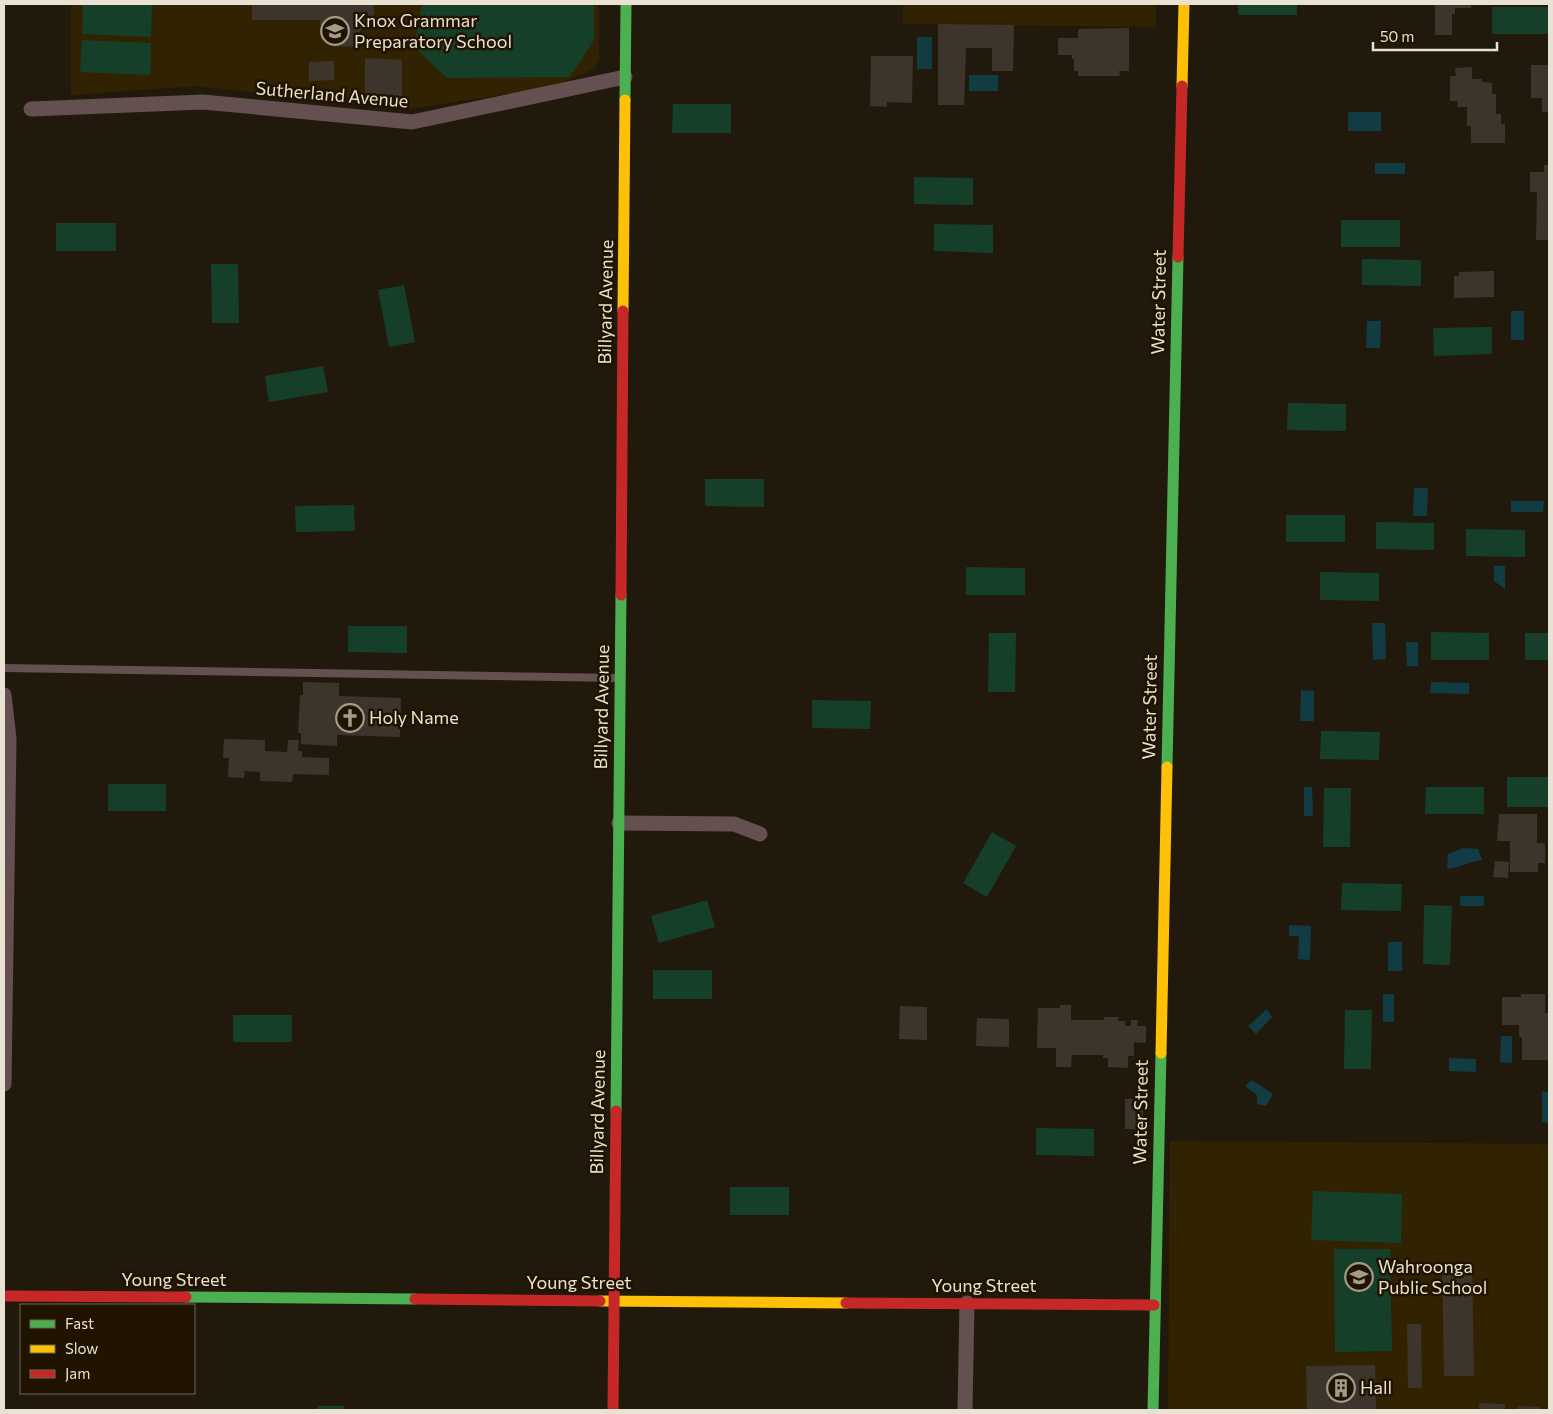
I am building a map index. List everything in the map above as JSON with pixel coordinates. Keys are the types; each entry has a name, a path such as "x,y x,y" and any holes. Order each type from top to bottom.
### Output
{"street":[{"name":"Billyard Avenue","path":"613,1410 626,4"},
{"name":"Water Street","path":"1153,1410 1184,4"},
{"name":"Sutherland Avenue","path":"32,109 202,102 412,122 625,77"},
{"path":"4,695 9,738 4,1084"},
{"path":"618,823 734,824 760,834"},
{"name":"Young Street","path":"4,1296 1154,1304"},
{"path":"966,1410 967,1303"}],"lane":[{"path":"4,668 620,678"}],"shaded area":[{"name":"Knox Grammar Preparatory School","path":"71,4 599,4 599,59 595,68 552,87 410,109 196,86 71,95"},
{"path":"903,4 1156,4 1156,27 903,24"},
{"name":"Wahroonga Public School","path":"1170,1141 1549,1144 1549,1410 1168,1410"}],"green space":[{"path":"83,4 152,4 151,37 82,34"},
{"path":"422,4 594,4 594,40 570,77 447,78 414,47"},
{"path":"1238,4 1297,4 1297,15 1238,15"},
{"path":"1492,7 1549,7 1549,34 1492,34"},
{"path":"82,40 151,43 150,75 80,72"},
{"path":"673,104 731,104 731,133 672,133"},
{"path":"914,177 973,178 973,205 914,204"},
{"path":"1341,220 1400,220 1400,247 1341,247"},
{"path":"56,223 116,223 116,251 56,251"},
{"path":"934,224 993,225 993,253 934,251"},
{"path":"1362,259 1421,260 1421,286 1362,285"},
{"path":"211,264 238,264 239,323 212,323"},
{"path":"404,285 415,342 389,347 378,290"},
{"path":"1492,327 1492,354 1434,356 1433,328"},
{"path":"323,366 328,392 269,402 265,376"},
{"path":"1288,403 1346,404 1346,431 1287,430"},
{"path":"705,479 764,479 764,507 705,506"},
{"path":"354,505 355,531 296,532 295,506"},
{"path":"1286,515 1345,515 1345,542 1286,542"},
{"path":"1376,522 1434,523 1434,550 1376,549"},
{"path":"1466,529 1525,530 1525,557 1466,556"},
{"path":"966,567 1025,568 1025,595 966,595"},
{"path":"1320,572 1379,573 1379,601 1320,600"},
{"path":"348,626 407,626 407,653 348,652"},
{"path":"1431,632 1489,633 1489,660 1431,660"},
{"path":"989,633 1016,633 1015,692 988,692"},
{"path":"1525,633 1549,633 1549,660 1525,660"},
{"path":"812,700 871,701 870,729 812,728"},
{"path":"1321,731 1380,732 1379,760 1320,759"},
{"path":"1507,777 1549,777 1549,807 1507,807"},
{"path":"108,784 166,784 166,811 108,811"},
{"path":"1426,787 1484,787 1484,814 1425,814"},
{"path":"1324,788 1351,788 1350,847 1323,847"},
{"path":"992,832 1016,846 987,897 963,883"},
{"path":"1342,883 1402,884 1401,911 1341,910"},
{"path":"707,900 715,927 659,943 651,916"},
{"path":"1424,905 1452,906 1450,965 1423,964"},
{"path":"653,970 712,970 712,999 653,999"},
{"path":"1345,1010 1372,1010 1371,1069 1344,1069"},
{"path":"233,1015 292,1015 292,1042 233,1042"},
{"path":"1036,1128 1094,1129 1094,1156 1036,1155"},
{"path":"730,1187 789,1187 789,1215 730,1215"},
{"path":"1313,1191 1402,1194 1401,1243 1311,1240"},
{"path":"1334,1249 1390,1249 1392,1351 1335,1352"},
{"path":"318,1406 344,1406 344,1410 317,1410"}],"water":[{"path":"917,37 932,37 932,69 917,69"},
{"path":"969,75 998,75 998,91 969,91"},
{"path":"1348,112 1381,112 1381,131 1348,131"},
{"path":"1375,163 1405,163 1405,174 1375,174"},
{"path":"1511,311 1524,311 1524,340 1511,340"},
{"path":"1367,321 1381,321 1380,348 1366,348"},
{"path":"1414,488 1428,488 1427,516 1413,516"},
{"path":"1511,501 1544,501 1543,512 1511,512"},
{"path":"1494,566 1505,566 1505,589 1494,581"},
{"path":"1372,623 1385,623 1386,659 1373,660"},
{"path":"1406,642 1418,642 1418,666 1407,666"},
{"path":"1431,682 1469,683 1469,694 1430,693"},
{"path":"1301,690 1314,691 1314,721 1300,721"},
{"path":"1304,787 1312,787 1313,816 1304,816"},
{"path":"1463,848 1478,849 1482,860 1447,869 1448,854"},
{"path":"1460,896 1484,896 1484,906 1460,906"},
{"path":"1289,925 1311,926 1310,960 1298,959 1299,936 1289,936"},
{"path":"1388,942 1402,942 1402,971 1388,971"},
{"path":"1383,994 1394,994 1394,1022 1383,1022"},
{"path":"1267,1009 1272,1017 1256,1034 1248,1026"},
{"path":"1501,1036 1512,1036 1512,1063 1500,1062"},
{"path":"1449,1058 1476,1059 1476,1072 1449,1071"},
{"path":"1252,1080 1273,1094 1266,1106 1257,1104 1257,1095 1245,1086"},
{"path":"1542,1091 1549,1092 1549,1123 1542,1122"}],"building":[{"path":"252,4 374,4 374,29 360,29 360,47 330,46 330,26 321,26 319,20 252,20"},
{"path":"1435,4 1471,4 1471,8 1455,8 1455,14 1452,14 1452,35 1435,35"},
{"path":"938,24 1014,25 1013,71 992,71 992,48 966,48 964,105 938,105"},
{"path":"1129,28 1129,71 1119,71 1120,76 1078,76 1078,71 1074,71 1072,55 1058,55 1058,38 1078,38 1078,29"},
{"path":"871,56 913,56 912,103 887,102 887,107 870,106"},
{"path":"365,58 402,60 402,97 365,94"},
{"path":"334,61 334,80 309,81 309,62"},
{"path":"1531,65 1549,65 1549,112 1542,112 1542,98 1531,98"},
{"path":"1472,67 1472,79 1482,79 1482,82 1492,83 1492,94 1496,94 1496,114 1501,114 1501,124 1505,124 1505,143 1471,143 1471,126 1467,126 1467,107 1457,107 1458,101 1450,101 1450,76 1456,76 1455,68"},
{"path":"1544,165 1549,165 1549,240 1536,240 1537,192 1530,192 1530,172 1544,172"},
{"path":"1494,271 1494,297 1454,298 1454,276 1459,276 1459,272"},
{"name":"Holy Name","path":"303,682 339,683 339,696 401,698 400,737 337,735 337,746 301,744 301,733 298,733 300,695 303,695"},
{"path":"224,739 265,740 265,751 287,752 288,740 299,740 298,751 302,751 302,757 329,758 329,775 293,774 292,782 260,781 260,772 245,771 244,778 228,777 229,758 223,758"},
{"path":"1499,814 1537,814 1537,843 1545,843 1545,863 1538,863 1538,872 1510,872 1510,841 1497,841"},
{"path":"1495,861 1509,862 1508,878 1493,877"},
{"path":"1521,994 1545,994 1545,1013 1548,1013 1549,1021 1548,1060 1522,1060 1522,1037 1519,1037 1519,1025 1502,1025 1502,997 1521,997"},
{"path":"1060,1005 1071,1005 1071,1020 1104,1020 1104,1017 1119,1017 1118,1021 1125,1021 1125,1026 1131,1026 1131,1020 1138,1020 1137,1026 1146,1026 1146,1043 1134,1042 1134,1056 1128,1056 1128,1068 1108,1067 1108,1058 1103,1058 1103,1055 1072,1055 1071,1067 1056,1067 1056,1048 1037,1048 1038,1008 1060,1008"},
{"path":"900,1006 927,1007 927,1040 899,1039"},
{"path":"977,1018 1009,1019 1009,1047 976,1046"},
{"path":"1125,1099 1143,1099 1143,1129 1125,1129"},
{"path":"1472,1263 1474,1376 1444,1376 1442,1264"},
{"path":"1407,1324 1421,1324 1422,1388 1408,1388"},
{"name":"Hall","path":"1375,1365 1376,1410 1307,1410 1306,1366"},
{"path":"1479,1403 1505,1404 1505,1410 1479,1410"},
{"path":"1518,1406 1539,1407 1539,1410 1518,1410"}],"traffic: fast":[{"path":"625,100 626,4"},
{"path":"1167,767 1178,257"},
{"path":"616,1111 621,595"},
{"path":"1153,1410 1161,1053"},
{"path":"186,1297 415,1299"}],"traffic: slow":[{"path":"1182,86 1184,4"},
{"path":"623,311 625,100"},
{"path":"1161,1053 1167,767"},
{"path":"600,1301 846,1303"}],"traffic: jam":[{"path":"1178,257 1182,86"},
{"path":"621,595 623,311"},
{"path":"613,1410 616,1111"},
{"path":"4,1296 186,1297"},
{"path":"415,1299 600,1301"},
{"path":"846,1303 1154,1305"}],"place":[{"name":"Knox Grammar Preparatory School","path":"335,31"},
{"name":"Holy Name","path":"350,718"},
{"name":"Wahroonga Public School","path":"1359,1277"},
{"name":"Hall","path":"1341,1388"}]}
